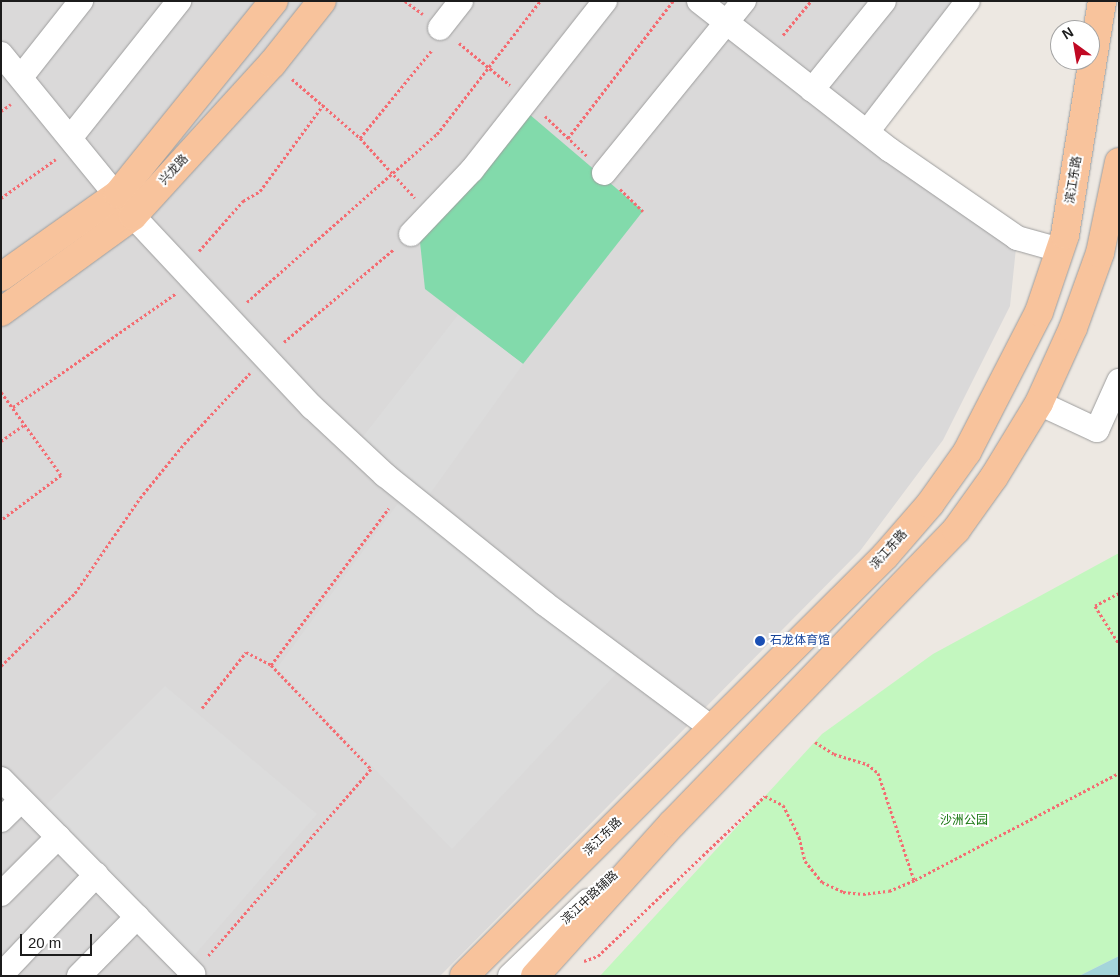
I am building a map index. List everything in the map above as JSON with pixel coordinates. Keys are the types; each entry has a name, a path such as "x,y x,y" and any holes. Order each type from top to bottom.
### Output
{"main road":[{"name":"兴龙路","path":"1,277 126,205 274,1"},
{"name":"兴龙路","path":"1,312 126,205 272,64 322,1"},
{"name":"滨江东路","path":"464,976 885,556 930,504 967,452 1040,312 1060,250 1102,1"},
{"path":"535,976 673,823 956,530 1039,403 1073,328 1100,252 1119,162"}],"street":[{"path":"21,77 81,1"},
{"path":"74,141 178,1"},
{"path":"437,37 461,1"},
{"path":"411,234 472,170 605,1"},
{"path":"699,1 867,132 1017,238 1060,250"},
{"path":"604,173 744,1"},
{"path":"812,90 884,1"},
{"path":"867,132 968,1"},
{"path":"1,54 187,276 265,358 402,490 544,603 712,728"},
{"path":"1039,403 1097,430 1119,382"},
{"path":"1,779 193,975"},
{"path":"1,820 22,800"},
{"name":"滨江中路辅路","path":"510,976 673,823"},
{"path":"1,894 58,837"},
{"path":"2,974 96,875"},
{"path":"79,976 137,917"}],"path":[{"path":"228,319 437,134 540,1"},
{"path":"568,138 673,1"},
{"path":"767,54 811,1"},
{"path":"360,138 437,37"},
{"path":"272,64 324,104 360,138 430,215"},
{"path":"13,407 187,276 244,201 260,191 324,104"},
{"path":"1,198 74,141"},
{"path":"1,666 75,593 152,483 265,358 411,234"},
{"path":"1,392 61,476 1,520"},
{"path":"1,441 25,424"},
{"path":"271,665 402,490"},
{"path":"1119,593 1095,606 1119,644"},
{"path":"193,975 371,769 271,665 246,652 202,708"},
{"path":"815,742 834,754 867,764 878,773 915,880"},
{"path":"580,962 598,956 765,796 783,805 800,837 805,860 822,882 843,892 863,894 889,891 915,880 1119,773"}],"shaded area":[{"path":"1,1 968,1 867,132 1017,238 1010,306 943,440 860,551 440,976 1,976"},
{"path":"458,315 523,364 429,495 362,438"},
{"path":"402,498 626,663 452,849 277,668"},
{"path":"165,686 317,814 191,959 43,808"}],"green space":[{"path":"529,114 643,211 523,364 425,289 420,242"},
{"name":"沙洲公园","path":"1119,553 1119,956 1079,976 600,976 822,734 933,654"}],"water":[{"path":"1119,956 1119,976 1079,976"}],"place":[{"name":"石龙体育馆","path":"760,641"}]}
